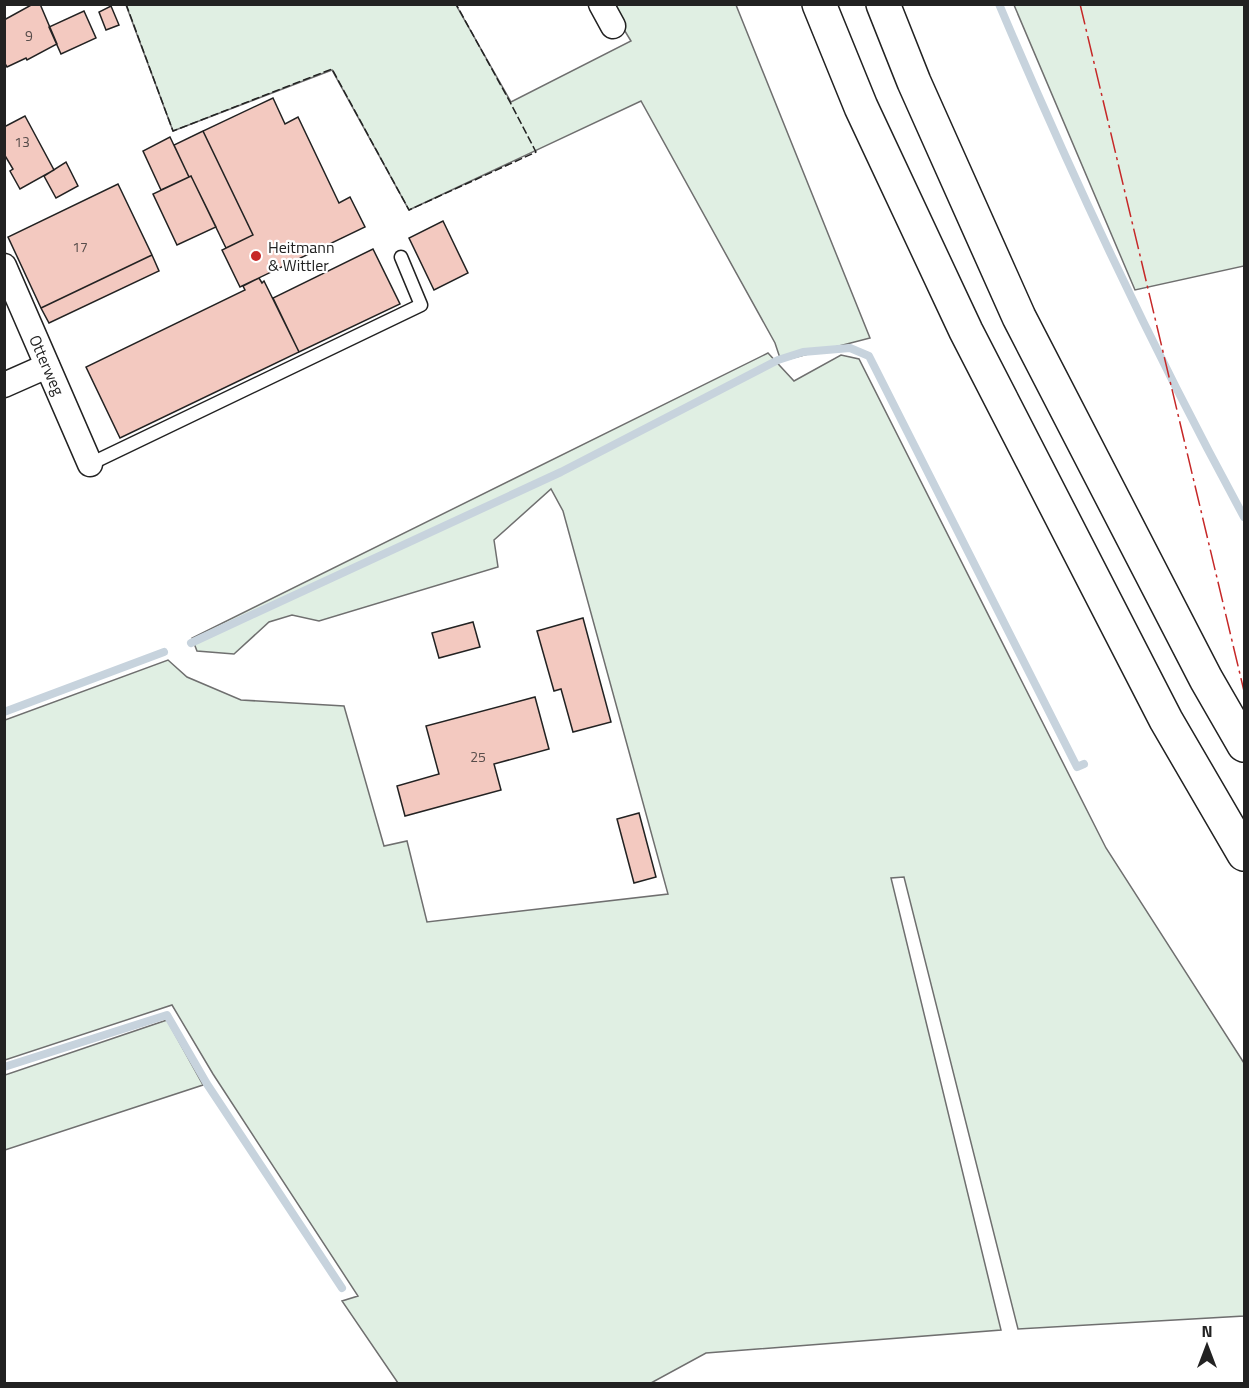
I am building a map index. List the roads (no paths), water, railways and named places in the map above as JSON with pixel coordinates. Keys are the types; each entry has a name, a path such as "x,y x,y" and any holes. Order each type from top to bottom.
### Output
{"highway":[{"path":"819,4 861,107 966,331 1166,720 1245,854"},
{"path":"883,4 914,82 1019,317 1206,679 1245,745"}],"street":[{"path":"600,4 613,26"},
{"name":"Otterweg","path":"4,266 90,464"},
{"path":"4,385 46,366"}],"lane":[{"path":"90,464 421,305 401,257"}],"waterway":[{"path":"999,4 1115,264 1244,517"},
{"path":"191,643 561,472 778,360 803,352 850,348 869,356 1077,767 1084,764"},
{"path":"4,712 164,652"},
{"path":"4,1067 167,1015 207,1084 342,1288"}],"place":[{"name":"Heitmann & Wittler","path":"256,256"}]}
